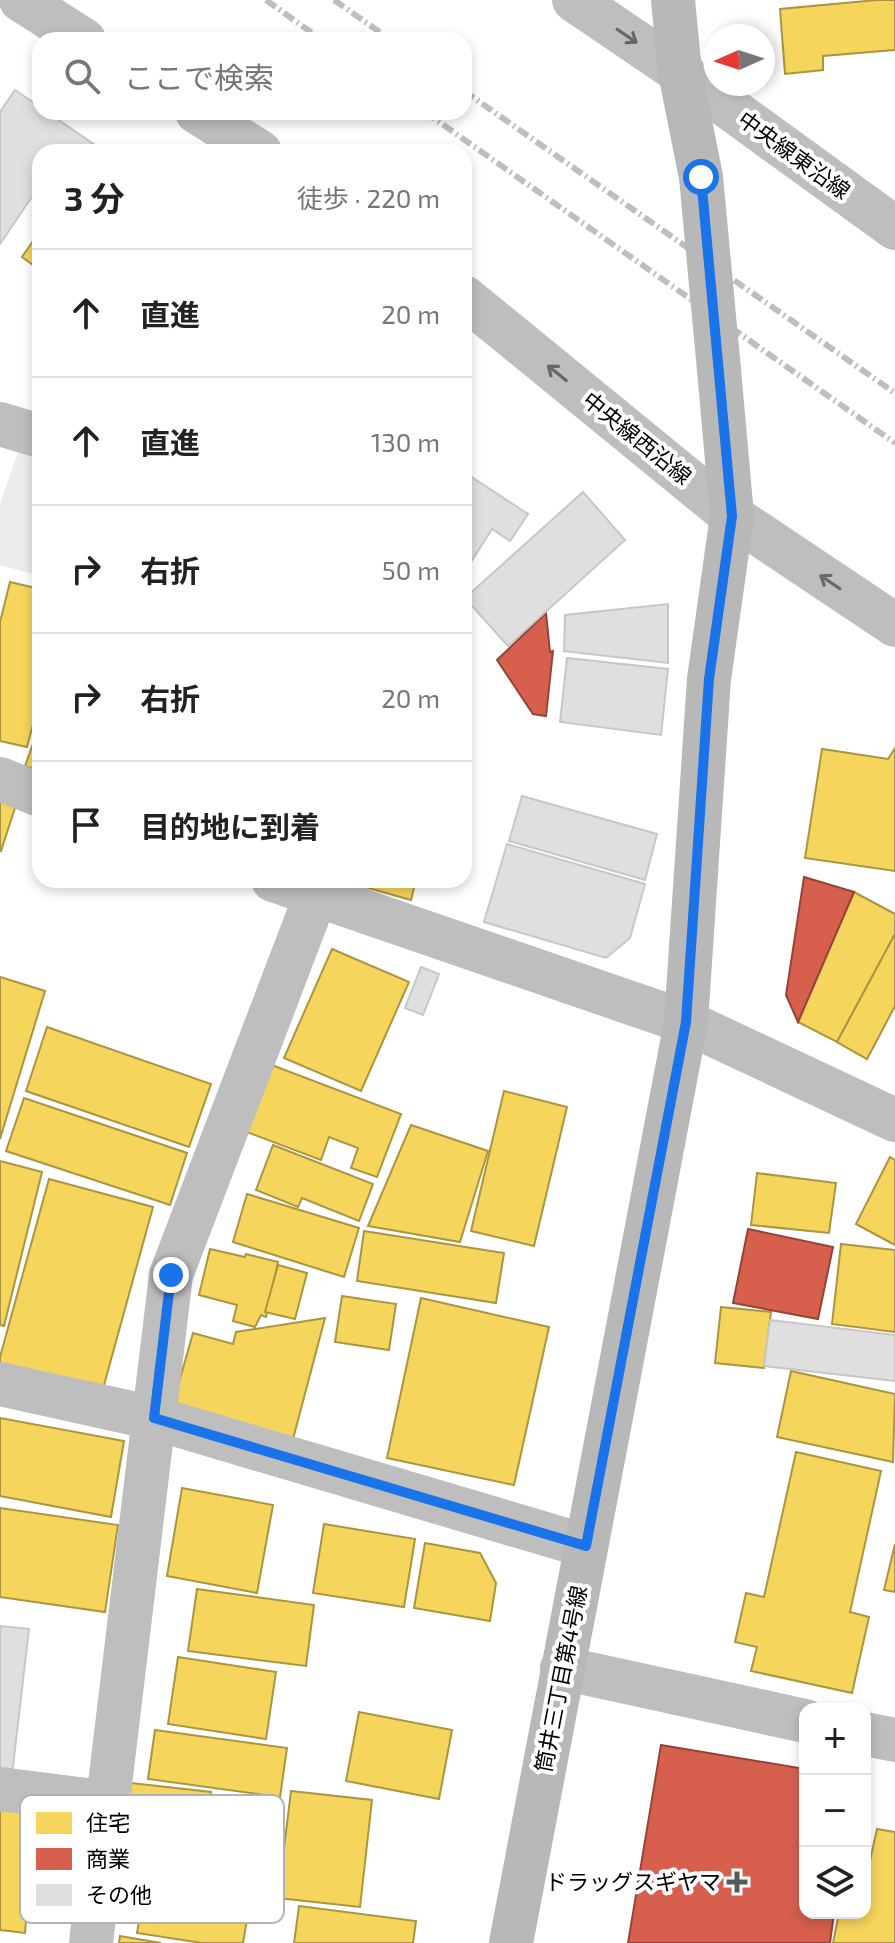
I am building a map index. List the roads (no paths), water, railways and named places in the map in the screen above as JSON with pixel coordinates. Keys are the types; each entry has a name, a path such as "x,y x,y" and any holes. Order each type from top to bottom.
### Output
{"street":[{"path":"21,0 71,32"},
{"name":"中央線東沿線","path":"574,0 680,72 895,228"},
{"name":"筒井三丁目第4号線","path":"511,1943 686,1022 709,679 732,516 701,177 680,72 673,0"},
{"path":"210,120 247,144"},
{"name":"中央線西沿線","path":"472,304 732,516 895,625"},
{"path":"0,424 32,434"},
{"path":"0,779 32,792"},
{"path":"296,888 686,1022 895,1120"},
{"path":"111,1795 171,1275 316,895"},
{"path":"0,1384 154,1418 586,1546"},
{"path":"562,1668 799,1720"},
{"path":"871,1735 895,1740"},
{"path":"0,1789 47,1795"},
{"path":"91,1943 94,1923"}],"railway":[{"path":"266,0 311,32"},
{"path":"334,0 380,32"},
{"path":"472,97 895,393"},
{"path":"436,120 470,144"},
{"path":"472,145 895,443"}],"place":[{"name":"ドラッグスギヤマ","path":"737,1882"}]}
